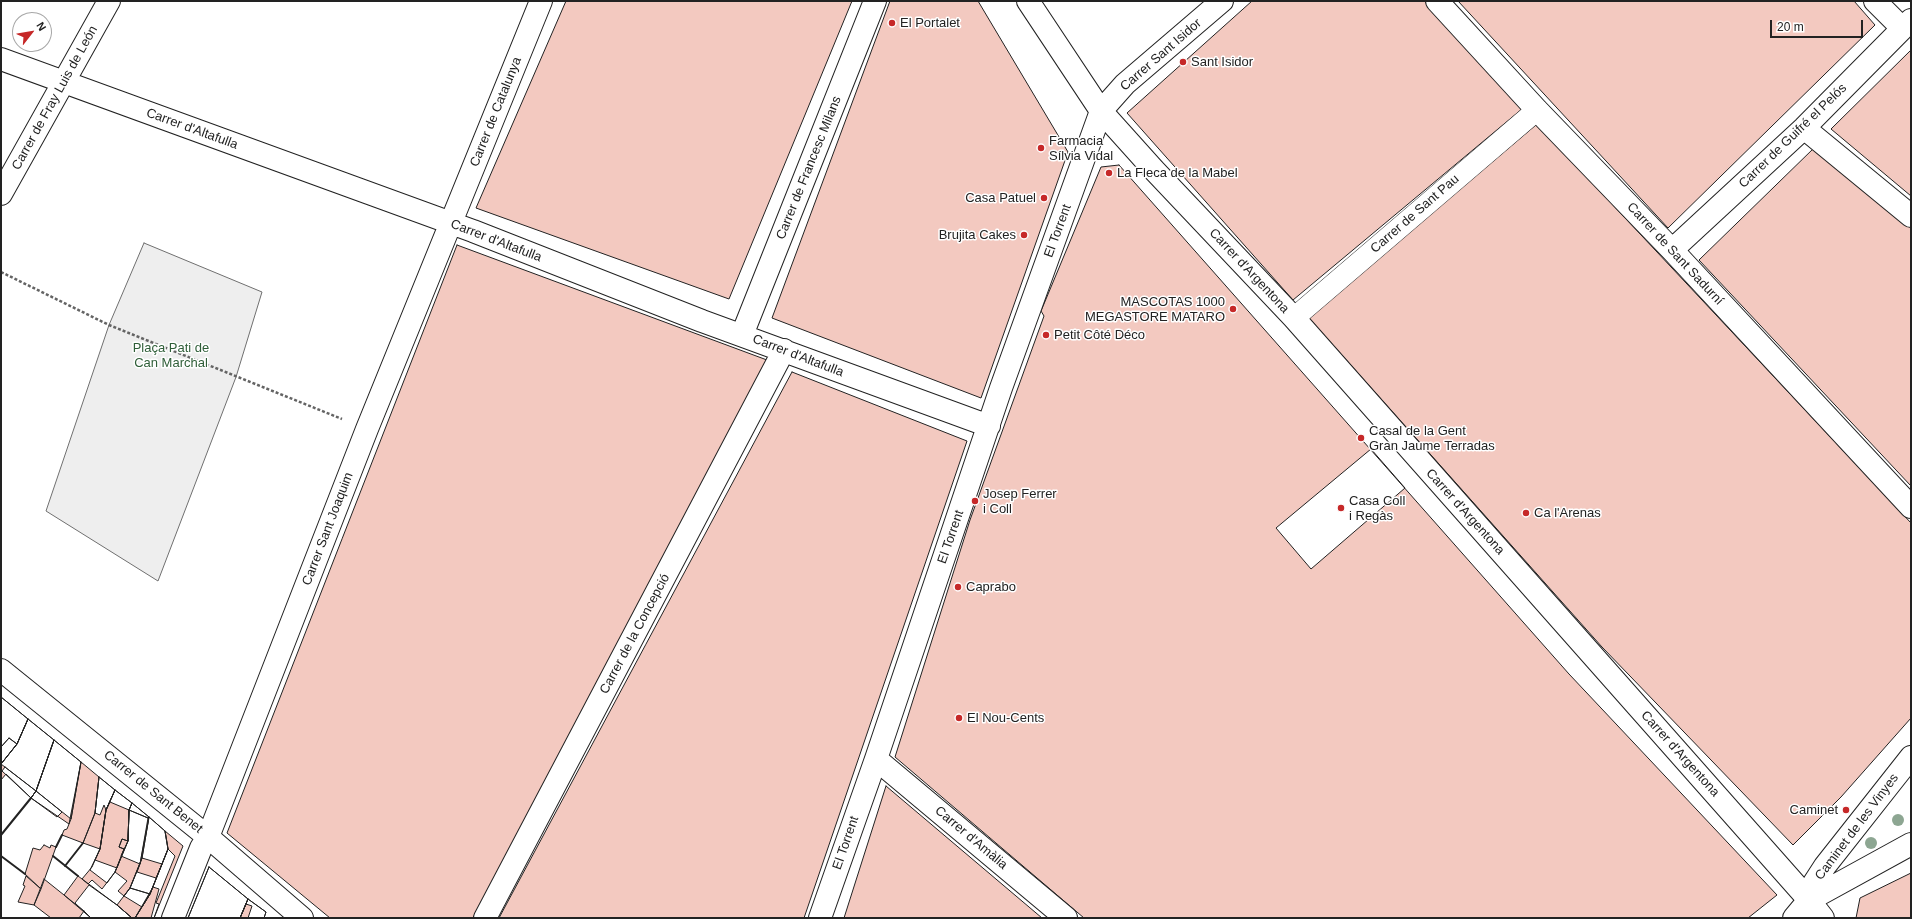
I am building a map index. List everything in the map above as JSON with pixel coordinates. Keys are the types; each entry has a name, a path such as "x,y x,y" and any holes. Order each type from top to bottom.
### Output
{"street":[{"name":"Carrer de Fray Luis de León","path":"1,194 109,1"},
{"name":"Carrer de Catalunya","path":"451,224 541,1"},
{"name":"Carrer de Francesc Milans","path":"742,335 875,1"},
{"name":"Carrer d'Argentona","path":"1028,1 1101,111 1154,170 1294,318 1809,900 1823,918"},
{"name":"Carrer Sant Isidor","path":"1101,111 1125,84 1222,1"},
{"name":"Carrer de Sant Sadurní","path":"1437,1 1537,110 1672,250 1911,507"},
{"path":"1875,1 1906,24"},
{"name":"Carrer de Guifré el Pelós","path":"1672,250 1804,128 1906,24"},
{"name":"Carrer d'Altafulla","path":"1,59 451,224 702,321 989,426"},
{"name":"Carrer de Sant Pau","path":"1294,318 1537,110"},
{"name":"El Torrent","path":"820,918 876,759 989,426 1101,111"},
{"path":"1804,128 1911,216"},
{"name":"Carrer Sant Joaquim","path":"173,918 201,848 208,837 367,429 451,224"},
{"name":"Carrer de la Concepció","path":"485,918 784,350"},
{"name":"Carrer de Sant Benet","path":"1,670 208,837 302,918"},
{"name":"Caminet de les Vinyes","path":"1809,900 1814,883 1825,866 1911,757"},
{"name":"Carrer d'Amàlia","path":"876,759 1066,918"},
{"path":"1794,918 1809,900 1911,844"}],"path":[{"path":"1,272 109,325 367,429"}],"green space":[{"name":"Plaça Pati de Can Marchal","path":"144,243 262,292 236,377 158,581 46,511 109,325"}],"building":[{"path":"566,1 852,1 729,299 476,208"},
{"path":"890,1 978,1 1068,152 981,398 772,318"},
{"path":"1252,1 1425,1 1522,109 1293,300 1127,113"},
{"path":"1458,1 1854,1 1875,25 1668,228"},
{"path":"1911,50 1911,196 1831,129"},
{"path":"1537,124 1911,523 1911,718 1841,797 1793,845 1602,647 1308,317"},
{"path":"1814,148 1911,228 1911,486 1699,260"},
{"path":"1119,165 1569,674 1777,895 1748,918 1084,918 895,757 970,520 1044,316 1041,311 1101,167"},
{"path":"457,245 767,360 473,918 330,918 227,833"},
{"path":"792,372 967,441 804,918 499,918"},
{"name":"Casa Coll i Regàs","path":"1371,449 1405,488 1311,569 1276,528"},
{"path":"1,697 28,719 17,744 9,738 1,747"},
{"path":"1,697 28,719 17,744 1,764"},
{"path":"28,719 54,740 36,791 1,764 17,744"},
{"path":"28,719 54,740 36,791 31,798 6,774 1,780 1,764 17,744"},
{"path":"9,738 17,744 1,764 1,747"},
{"path":"54,740 81,762 71,819 36,791"},
{"path":"54,740 81,762 69,824 31,798 36,791"},
{"path":"81,762 99,777 95,813 83,843 62,835 64,830 67,829 71,819"},
{"path":"5,767 36,791 31,798 2,771"},
{"path":"99,777 115,790 106,810 104,805 100,815 95,813"},
{"path":"99,777 115,790 106,810 100,849 83,843 95,813"},
{"path":"886,786 1042,918 844,918"},
{"path":"115,790 132,803 129,810 128,841 122,839 119,847 124,849 115,872 107,883 90,870 100,849 106,810"},
{"path":"115,790 132,803 129,810 128,841 115,872 102,889 92,880 88,884 82,879 92,867 100,849 106,810"},
{"path":"36,791 62,812 57,817 31,798"},
{"path":"110,802 129,810 128,841 122,839 119,847 124,849 117,868 95,860 100,849 106,810"},
{"path":"132,803 149,817 148,818 129,810"},
{"path":"132,803 149,817 142,858 130,888 124,896 118,891 127,881 115,872 128,841 129,810"},
{"path":"129,810 148,818 140,864 121,856 128,841"},
{"path":"149,817 165,831 168,849 150,894 130,888 142,858"},
{"path":"149,817 165,831 168,849 150,894 135,918 132,918 117,905 130,888 140,864"},
{"path":"165,831 183,846 154,918 135,918 150,894 168,849"},
{"path":"44,845 50,848 51,845 56,847 41,889 25,874 33,848 40,850"},
{"path":"168,849 175,856 156,903 159,904 154,918 135,918 150,894"},
{"path":"142,858 162,864 156,878 137,872"},
{"path":"209,867 248,899 240,918 188,918"},
{"path":"209,867 248,899 240,918 188,918"},
{"path":"1911,873 1911,918 1856,918 1860,898"},
{"path":"26,876 41,889 34,905 18,902 25,886 23,885"},
{"path":"78,876 132,918 91,918 64,895"},
{"path":"44,879 91,918 51,918 34,905"},
{"path":"89,885 132,918 91,918 75,903"},
{"path":"153,887 159,889 151,918 135,918"},
{"path":"130,888 150,894 142,907 124,896"},
{"path":"248,899 266,912 264,918 240,918"},
{"path":"248,899 266,912 264,918 240,918"},
{"path":"246,904 252,906 248,918 240,918"},
{"path":"84,911 91,918 79,918"}],"wall":[{"path":"1,835 31,798"},
{"path":"56,847 62,835"},
{"path":"65,866 83,843"},
{"path":"1,856 25,874"},
{"path":"53,856 78,876"}],"place":[{"name":"El Portalet","path":"892,23"},
{"name":"Sant Isidor","path":"1183,62"},
{"name":"Farmacia Sílvia Vidal","path":"1041,148"},
{"name":"La Fleca de la Mabel","path":"1109,173"},
{"name":"Casa Patuel","path":"1044,198"},
{"name":"Brujita Cakes","path":"1024,235"},
{"name":"MASCOTAS 1000 MEGASTORE MATARO","path":"1233,309"},
{"name":"Petit Côté Déco","path":"1046,335"},
{"name":"Casal de la Gent Gran Jaume Terradas","path":"1361,438"},
{"name":"Josep Ferrer i Coll","path":"975,501"},
{"name":"Casa Coll i Regàs","path":"1341,508"},
{"name":"Ca l'Arenas","path":"1526,513"},
{"name":"Caprabo","path":"958,587"},
{"name":"El Nou-Cents","path":"959,718"},
{"name":"Caminet","path":"1846,810"}]}
